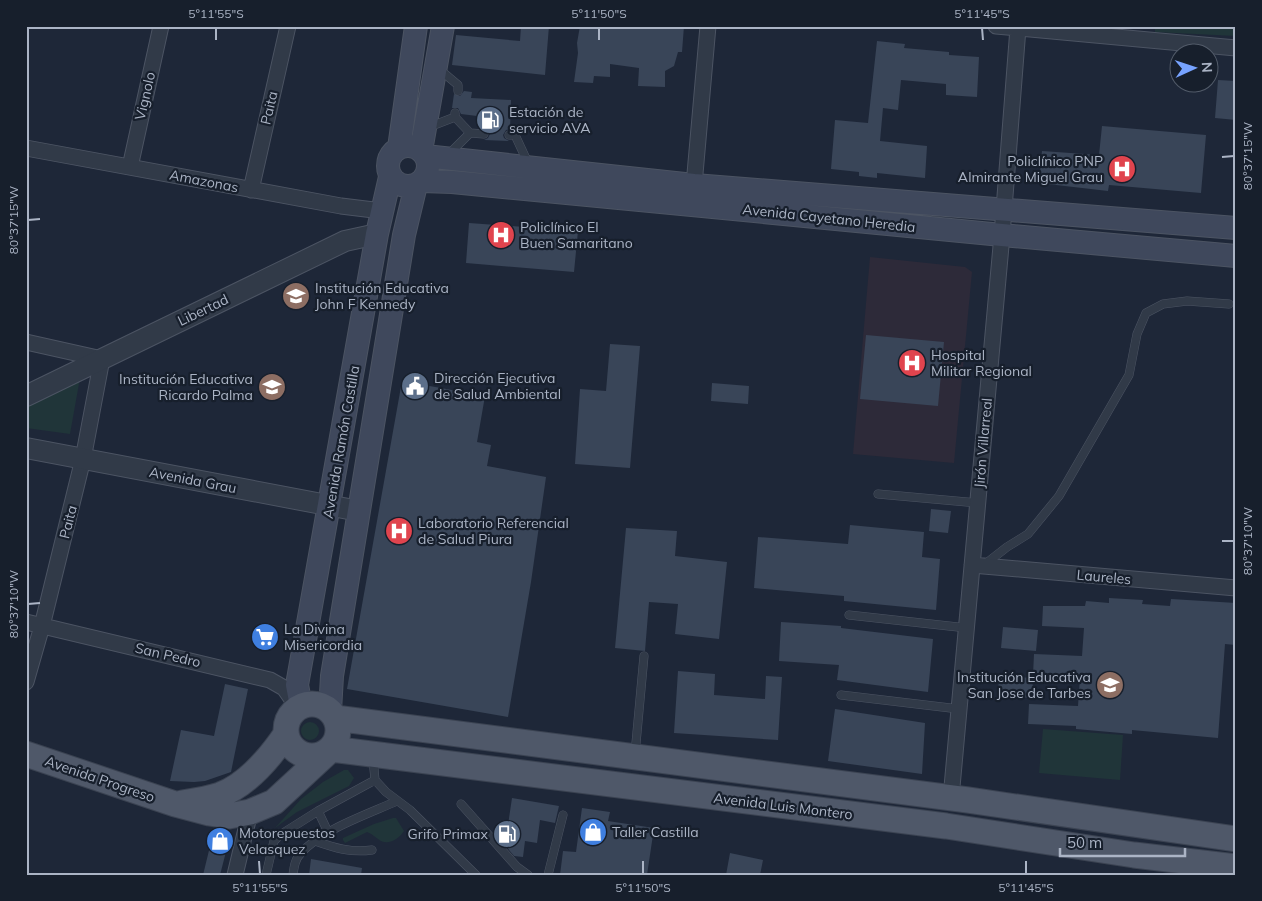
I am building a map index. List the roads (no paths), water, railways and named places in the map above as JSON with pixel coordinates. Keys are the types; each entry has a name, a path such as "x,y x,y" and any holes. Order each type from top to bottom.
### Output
{"main road":[{"path":"416,26 423,148 428,166 425,177 419,183 405,186 399,185 390,177 388,172 388,161 394,151 423,148"},
{"path":"423,148 443,26"},
{"name":"Avenida Cayetano Heredia","path":"423,148 530,167 694,185 1236,228"},
{"name":"Avenida Ramón Castilla","path":"299,707 297,685 377,234 390,177"},
{"name":"Avenida Cayetano Heredia","path":"419,183 452,182 1236,256"},
{"name":"Avenida Ramón Castilla","path":"333,714 332,676 404,235 419,183"},
{"path":"316,704 324,706 333,714 339,731 338,738 329,751 321,756 305,756 292,748 286,734 288,719 299,707 316,704"},
{"name":"Avenida Luis Montero","path":"333,714 430,730 951,798 1236,839"},
{"path":"426,761 430,730"},
{"name":"Avenida Progreso","path":"174,804 204,800 223,794 250,776 271,756 286,734"},
{"path":"540,775 544,745"},
{"name":"Avenida Luis Montero","path":"329,751 372,754 946,826 1134,855 1236,867"},
{"name":"Avenida Progreso","path":"26,754 174,804 230,816 250,812 274,802 329,751"}],"street":[{"name":"Vignolo","path":"130,167 161,26"},
{"name":"Paita","path":"251,190 288,26"},
{"path":"694,185 708,26"},
{"path":"996,26 1132,32 1236,48"},
{"name":"Jirón Villarreal","path":"951,798 967,628 978,566 978,503 1018,28"},
{"name":"Amazonas","path":"26,148 251,190 382,212"},
{"name":"Libertad","path":"102,359 345,241 377,234"},
{"path":"26,342 102,359"},
{"name":"Paita","path":"26,682 42,626 83,460 102,359"},
{"path":"26,396 102,359"},
{"name":"Avenida Grau","path":"26,448 359,511"},
{"name":"Laureles","path":"978,566 1236,588"},
{"name":"San Pedro","path":"26,622 270,680 284,688 299,707"},
{"path":"235,875 250,812"}],"lane":[{"path":"436,66 458,85 458,90"},
{"path":"423,148 455,115 470,133"},
{"path":"423,148 470,133 484,134"},
{"path":"509,135 516,135 530,167"},
{"path":"978,566 1028,534 1059,496 1128,375 1137,334 1146,313 1163,304 1187,301 1229,304"},
{"path":"878,494 978,503"},
{"path":"849,615 967,628"},
{"path":"634,757 644,656"},
{"path":"841,695 959,710"},
{"path":"372,754 375,780 397,801 410,810 476,875"},
{"path":"266,875 274,841 284,831 375,780"},
{"path":"293,875 295,862 301,852 315,841 328,832 397,801"},
{"path":"461,804 517,867 528,875"},
{"path":"318,811 328,832"},
{"path":"548,875 563,814"},
{"path":"315,841 345,851 372,850"}],"place":[{"name":"Estación de servicio AVA","path":"490,120"},
{"name":"Policlínico PNP Almirante Miguel Grau","path":"1122,169"},
{"name":"Policlínico El Buen Samaritano","path":"501,235"},
{"name":"Institución Educativa John F Kennedy","path":"296,296"},
{"name":"Hospital Militar Regional","path":"912,363"},
{"name":"Dirección Ejecutiva de Salud Ambiental","path":"415,386"},
{"name":"Institución Educativa Ricardo Palma","path":"272,387"},
{"name":"Laboratorio Referencial de Salud Piura","path":"399,531"},
{"name":"La Divina Misericordia","path":"265,637"},
{"name":"Institución Educativa San Jose de Tarbes","path":"1110,685"},
{"name":"Taller Castilla","path":"593,832"},
{"name":"Grifo Primax","path":"507,834"},
{"name":"Motorepuestos Velasquez","path":"220,841"}]}
